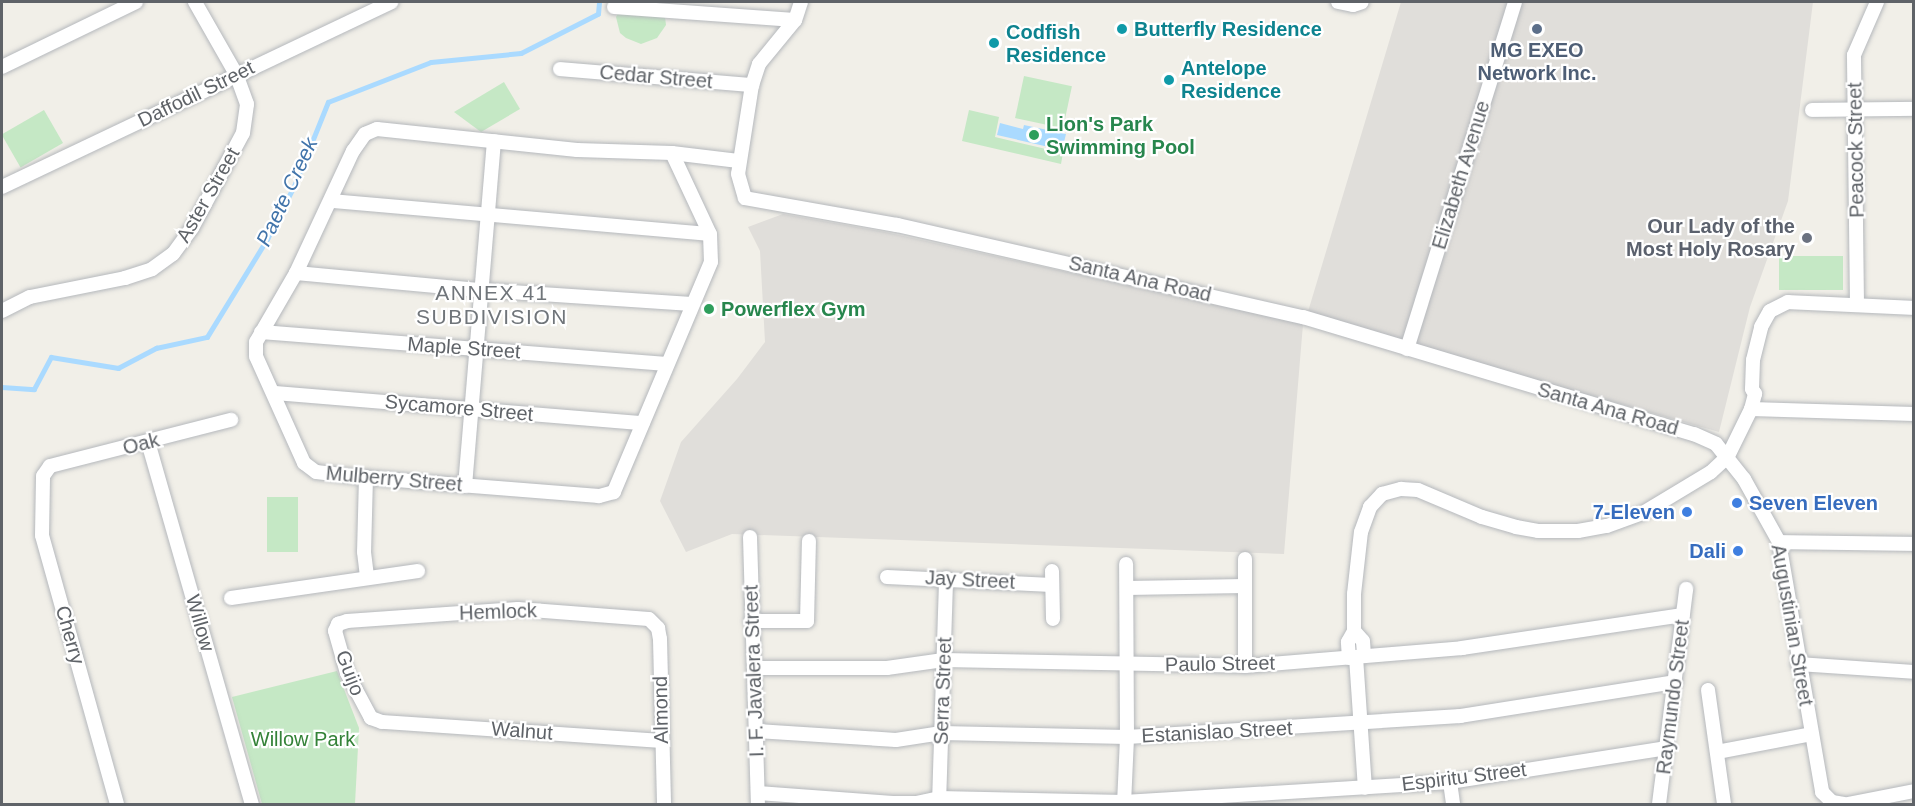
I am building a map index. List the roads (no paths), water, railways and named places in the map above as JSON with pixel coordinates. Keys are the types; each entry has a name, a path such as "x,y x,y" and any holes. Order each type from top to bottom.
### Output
{"street":[{"path":"2,67 136,2"},
{"name":"Aster Street","path":"2,311 30,297 125,278 152,269 174,254 192,228 243,133 247,104 236,74 195,2"},
{"name":"Daffodil Street","path":"2,187 391,2"},
{"name":"Santa Ana Road","path":"801,2 795,20 759,64 752,85 738,174 745,198 897,225 1303,317 1694,434 1716,444 1728,456"},
{"path":"1338,2 1361,3"},
{"name":"Elizabeth Avenue","path":"1407,349 1515,2"},
{"name":"Peacock Street","path":"1857,304 1854,55 1877,2"},
{"path":"614,7 795,20"},
{"name":"Cedar Street","path":"560,69 752,85"},
{"path":"1812,110 1914,109"},
{"name":"Mulberry Street","path":"672,153 710,234 711,262 616,488 609,495 465,486 316,472 304,463 275,393 256,356 256,342 296,273 360,139 377,129 577,150 672,153 739,160"},
{"path":"465,486 494,141"},
{"path":"332,201 710,234"},
{"path":"296,273 482,290 692,304"},
{"path":"1365,788 1356,657 1348,642 1354,631 1354,594 1361,531 1370,507 1382,494 1401,489 1418,490 1482,517 1538,531 1578,531 1607,526 1643,513 1711,472 1728,456 1752,400 1756,345 1765,318 1770,311 1788,302 1914,308"},
{"name":"Maple Street","path":"261,332 667,364"},
{"name":"Sycamore Street","path":"275,393 643,423"},
{"path":"1752,400 1914,414"},
{"name":"Oak","path":"50,466 231,420"},
{"name":"Willow","path":"148,442 252,804"},
{"name":"Augustinian Street","path":"1728,456 1761,506 1779,542 1798,664 1822,792 1838,803"},
{"name":"Cherry","path":"50,466 43,476 41,486 42,535 117,804"},
{"path":"366,477 364,552 367,576"},
{"name":"I. F. Javalera Street","path":"750,537 758,731 758,799"},
{"path":"752,621 807,621 809,541"},
{"path":"1779,542 1914,544"},
{"path":"1245,559 1245,666"},
{"path":"1124,803 1127,737 1126,564"},
{"path":"231,598 300,590 367,576 418,571"},
{"name":"Jay Street","path":"887,577 1052,578 1053,619"},
{"name":"Serra Street","path":"939,801 946,578"},
{"path":"1127,588 1245,586"},
{"name":"Raymundo Street","path":"1659,804 1686,589"},
{"name":"Hemlock","path":"347,621 518,609 649,619"},
{"name":"Paulo Street","path":"755,668 887,668 944,660 1245,666 1462,648 1683,615"},
{"name":"Almond","path":"649,619 658,628 660,639 664,804"},
{"name":"Guijo","path":"347,621 338,624 335,631 347,673 366,711 371,718 382,722"},
{"path":"1798,664 1914,672"},
{"name":"Estanislao Street","path":"758,731 896,740 941,733 1127,737 1460,716 1675,682"},
{"path":"1708,690 1724,804"},
{"name":"Walnut","path":"382,722 662,741"},
{"path":"1716,752 1811,734"},
{"name":"Espiritu Street","path":"758,799 893,803 939,801 1124,803 1449,782 1666,748"},
{"path":"1449,782 1454,804"},
{"path":"1848,804 1914,791"}],"water":[{"path":"1000,123 1023,129 1024,125 1066,134 1062,150 997,135"}],"waterway":[{"name":"Paete Creek","path":"2,387 34,389 51,357 118,368 156,348 207,337 267,239 295,184 328,102 431,62 521,53 598,14 599,2"}],"place":[{"name":"Butterfly Residence","path":"1122,29"},
{"name":"MG EXEO Network Inc.","path":"1537,29"},
{"name":"Codfish Residence","path":"994,43"},
{"name":"Antelope Residence","path":"1169,80"},
{"name":"Lion's Park Swimming Pool","path":"1034,135"},
{"name":"Our Lady of the Most Holy Rosary","path":"1807,238"},
{"name":"Powerflex Gym","path":"709,309"},
{"name":"Seven Eleven","path":"1737,503"},
{"name":"7-Eleven","path":"1687,512"},
{"name":"Dali","path":"1738,551"}],"district":[{"name":"ANNEX 41 SUBDIVISION","path":"492,305"}],"park label":[{"name":"Willow Park","path":"303,739"}]}
